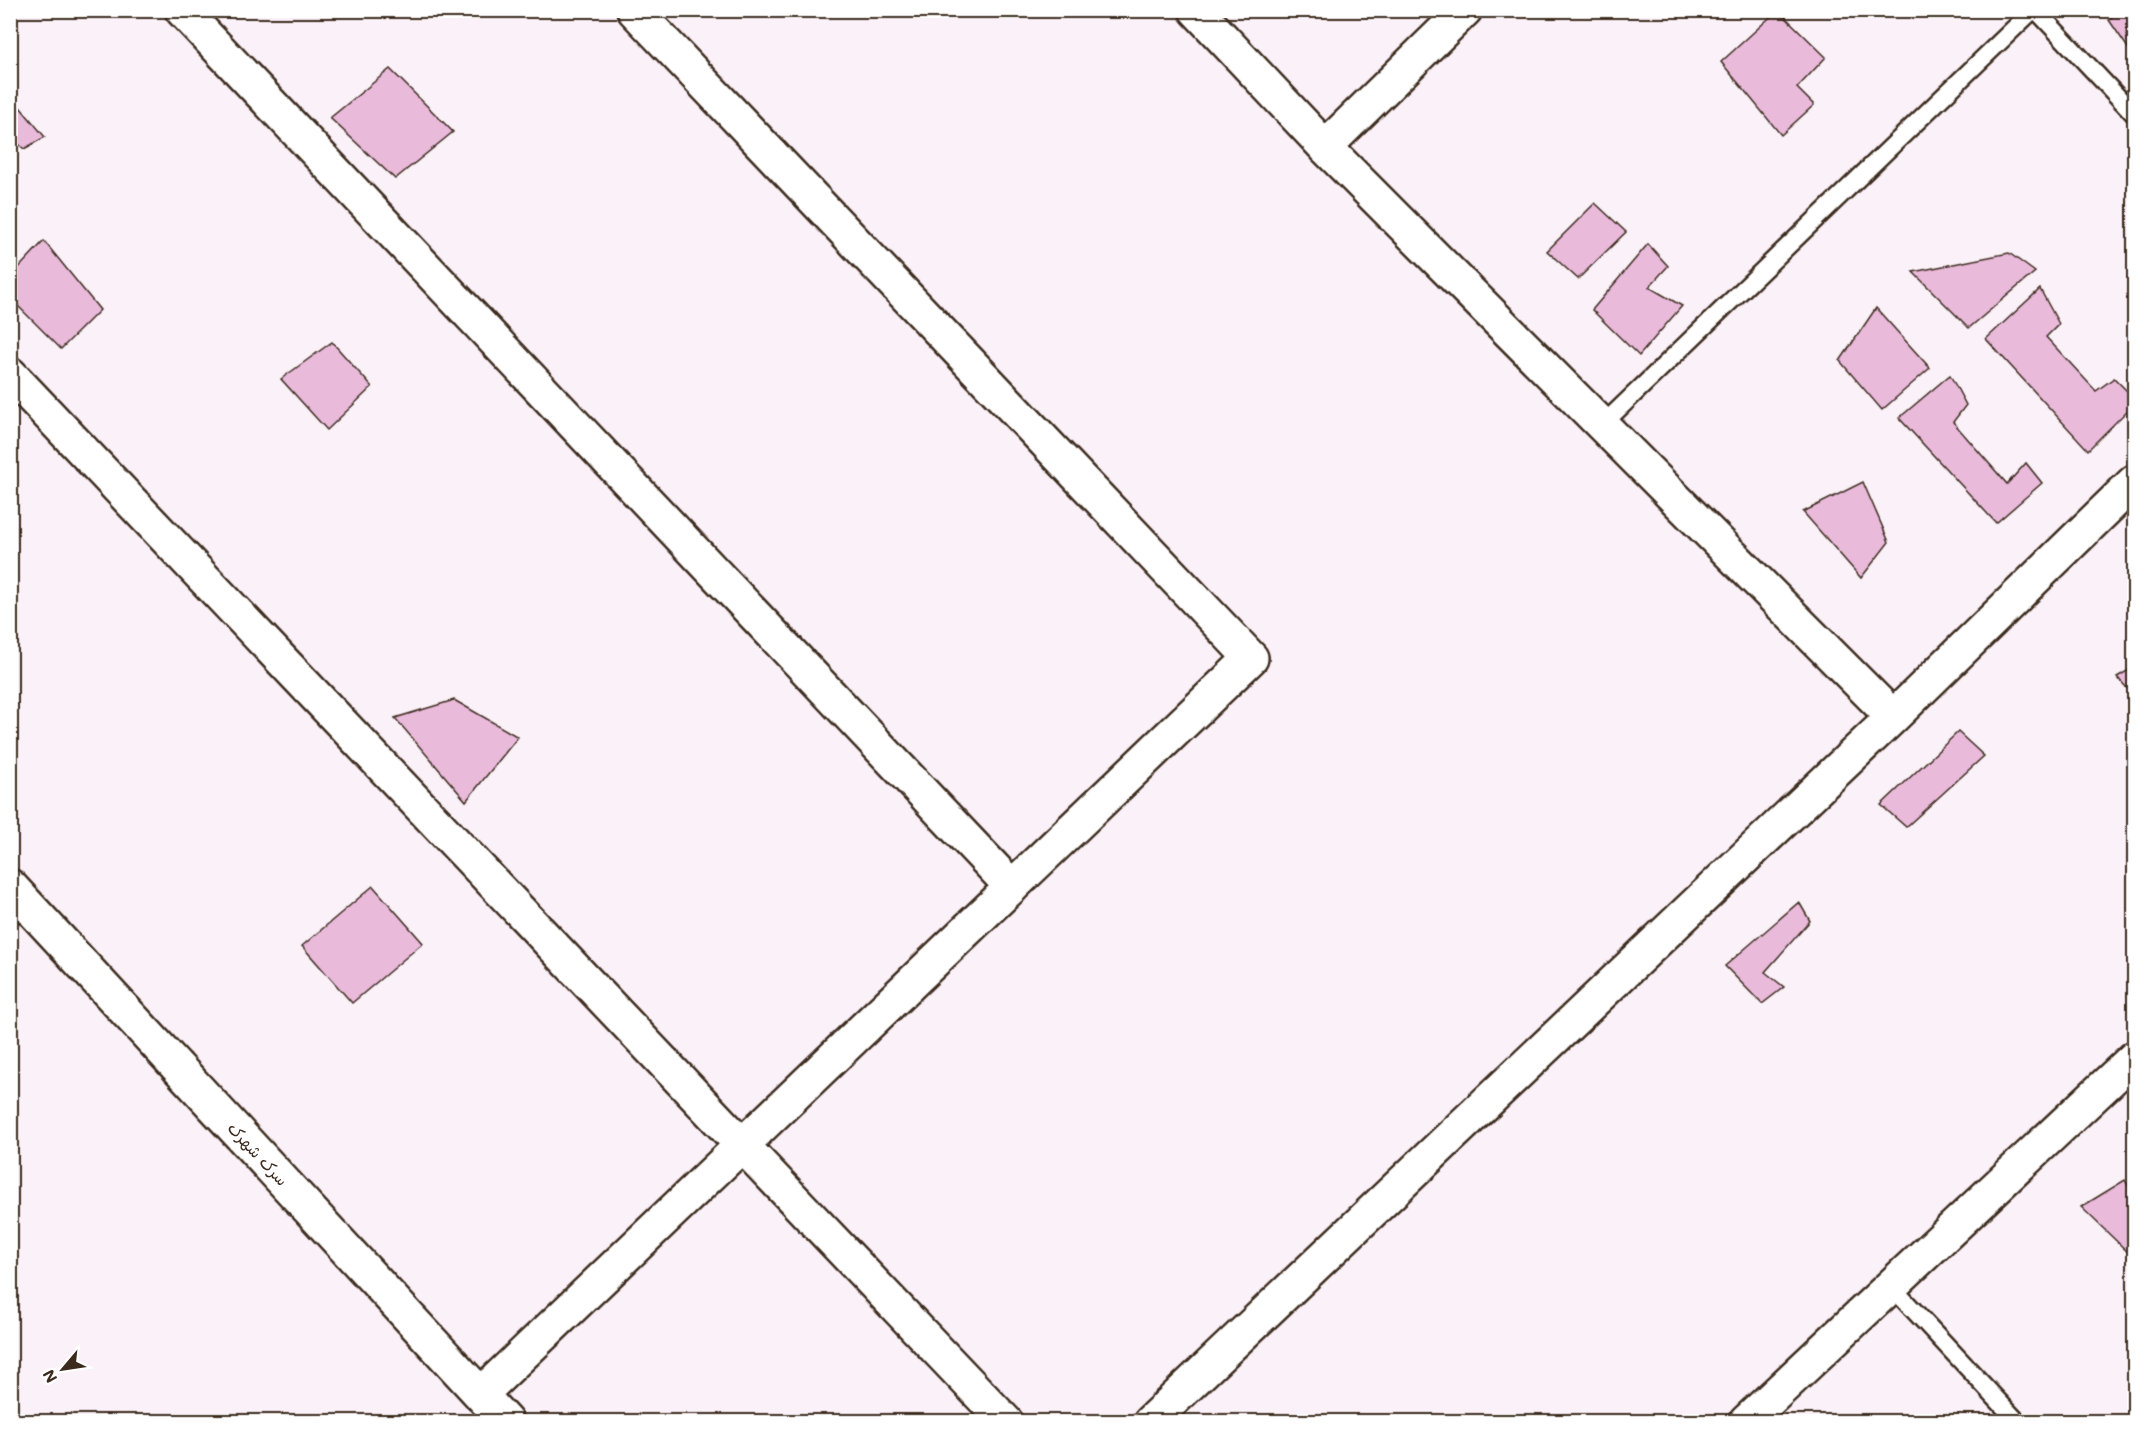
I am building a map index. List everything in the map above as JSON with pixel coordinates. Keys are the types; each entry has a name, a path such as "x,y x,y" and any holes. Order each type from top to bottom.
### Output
{"street":[{"path":"182,10 1012,887"},
{"path":"481,1394 1251,658 634,10"},
{"path":"1196,10 1325,147 1893,717"},
{"path":"1325,147 1465,10"},
{"path":"10,374 1006,1422"},
{"path":"1150,1422 1893,717 2134,482"},
{"name":"سرک شهرک","path":"10,886 506,1422"},
{"path":"1746,1422 2134,1058"}],"lane":[{"path":"1602,425 2035,10 2134,114"},
{"path":"1891,1286 2018,1422"}],"building":[{"path":"1778,10 1826,57 1797,88 1814,105 1781,135 1721,62"},
{"path":"2118,10 2134,10 2134,41 2128,48 2109,20"},
{"path":"390,69 453,132 395,179 330,118"},
{"path":"10,95 45,137 24,149 10,136"},
{"path":"1595,203 1626,232 1578,279 1547,251"},
{"path":"44,241 100,310 61,349 10,298 10,277"},
{"path":"1648,244 1668,266 1649,287 1682,306 1639,356 1592,310"},
{"path":"2009,253 2035,272 1969,328 1913,272"},
{"path":"2040,289 2059,324 2046,337 2096,391 2114,378 2134,398 2134,404 2088,450 1986,339"},
{"path":"1876,308 1930,368 1882,410 1840,361"},
{"path":"332,342 372,387 327,430 281,379"},
{"path":"1950,375 1966,405 1953,422 2007,484 2026,463 2042,483 1996,523 1899,418"},
{"path":"1863,482 1889,542 1861,578 1803,512"},
{"path":"2134,667 2134,696 2117,677"},
{"path":"454,700 518,737 466,801 395,718"},
{"path":"1958,732 1984,756 1906,827 1881,805"},
{"path":"373,886 423,943 352,1003 302,946"},
{"path":"1799,902 1810,921 1765,972 1784,987 1762,1004 1725,966"},
{"path":"2125,1180 2134,1196 2134,1258 2081,1207"}]}
